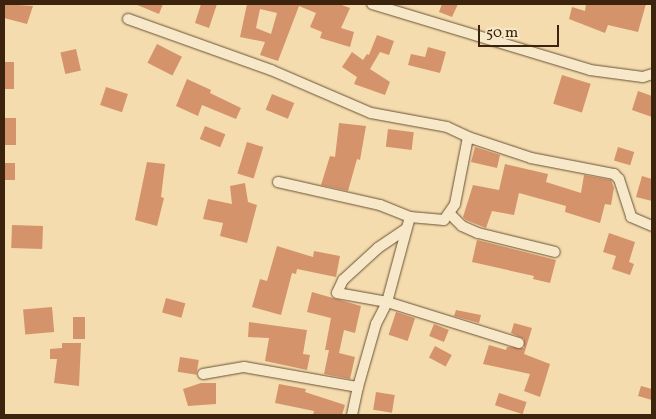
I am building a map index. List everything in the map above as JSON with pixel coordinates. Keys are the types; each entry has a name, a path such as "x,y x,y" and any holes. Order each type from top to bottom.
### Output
{"street":[{"path":"372,4 590,70 643,77 652,74"},
{"path":"128,18 271,70 371,113 447,127 468,138 531,158 614,174 619,179 631,217 652,226"},
{"path":"278,182 380,205 410,216 444,220 450,214 468,138"},
{"path":"450,214 462,226 478,233 555,252"},
{"path":"352,415 376,324 387,302 410,216"},
{"path":"406,229 378,248 337,288 337,293 346,297 387,302 519,343"},
{"path":"203,374 244,367 358,387"}],"building":[{"path":"4,4 33,6 27,24 4,18"},
{"path":"135,4 163,4 159,14"},
{"path":"201,4 217,4 209,28 195,23"},
{"path":"247,4 339,4 350,8 341,28 354,32 350,47 320,38 322,32 310,27 316,13 299,6 278,61 260,55 265,42 240,37","holes":["260,9 277,13 271,34 256,28"]},
{"path":"442,4 458,4 452,17 439,12"},
{"path":"586,4 646,4 638,32 608,25 605,33 569,19 572,7 585,11"},
{"path":"377,35 394,41 389,55 380,52 370,69 390,82 385,95 354,84 357,77 342,67 352,52 363,60 367,54 369,55"},
{"path":"157,44 182,57 172,75 147,63"},
{"path":"428,47 446,52 440,73 408,65 411,54 425,57"},
{"path":"76,49 81,70 65,74 60,53"},
{"path":"4,62 14,62 14,89 4,89"},
{"path":"562,75 591,84 582,112 553,104"},
{"path":"187,79 211,90 210,93 241,108 236,119 202,105 198,116 176,106"},
{"path":"106,87 128,94 122,112 100,105"},
{"path":"638,91 652,96 652,117 632,110"},
{"path":"272,94 294,103 288,119 266,110"},
{"path":"4,118 16,118 16,145 4,145"},
{"path":"339,123 366,126 360,160 357,159 348,191 321,185 330,156 335,157"},
{"path":"205,126 225,134 220,147 200,139"},
{"path":"388,129 414,132 412,150 386,147"},
{"path":"247,142 263,147 254,179 237,174"},
{"path":"475,147 500,155 497,168 471,162"},
{"path":"618,147 634,152 630,165 614,160"},
{"path":"147,162 165,164 161,197 164,198 157,226 135,220"},
{"path":"4,163 15,163 15,180 4,180"},
{"path":"505,164 548,174 546,182 581,193 584,175 611,180 614,188 611,205 605,204 600,223 565,212 566,206 519,193 514,215 492,211 486,228 466,220 463,217 473,185 499,190"},
{"path":"642,176 652,179 652,201 636,197"},
{"path":"245,183 248,202 257,205 247,243 220,236 223,223 203,219 208,199 232,204 230,186"},
{"path":"12,225 43,226 42,249 11,248"},
{"path":"609,233 635,242 629,262 634,264 630,275 612,269 616,256 603,252"},
{"path":"477,240 556,260 550,283 533,279 534,276 472,262"},
{"path":"277,246 313,257 314,251 340,256 336,277 297,269 296,274 292,273 281,315 252,307 260,279 267,281"},
{"path":"312,292 361,306 355,333 344,330 339,353 355,357 350,379 324,374 329,350 325,350 331,318 307,312"},
{"path":"166,298 185,303 181,318 162,312"},
{"path":"52,307 54,332 25,334 23,310"},
{"path":"456,310 481,315 479,323 454,316"},
{"path":"396,312 415,318 408,341 389,335"},
{"path":"73,317 85,317 85,339 73,339"},
{"path":"249,322 307,330 303,354 310,355 307,370 265,361 269,338 248,337"},
{"path":"514,323 532,328 524,354 550,364 540,397 524,391 530,374 483,364 489,345 506,350 507,347 524,348 524,339 511,333"},
{"path":"434,324 449,330 444,342 429,336"},
{"path":"62,343 81,343 79,386 54,383 57,359 50,359 50,349 62,348"},
{"path":"435,346 452,355 446,366 429,357"},
{"path":"180,357 199,360 196,375 178,372"},
{"path":"201,383 216,383 216,404 188,406 183,389"},
{"path":"279,384 306,389 305,392 345,405 342,415 313,415 314,411 275,403"},
{"path":"641,386 652,389 652,400 638,396"},
{"path":"376,392 395,395 392,413 373,410"},
{"path":"499,393 527,402 523,414 495,405"}]}
